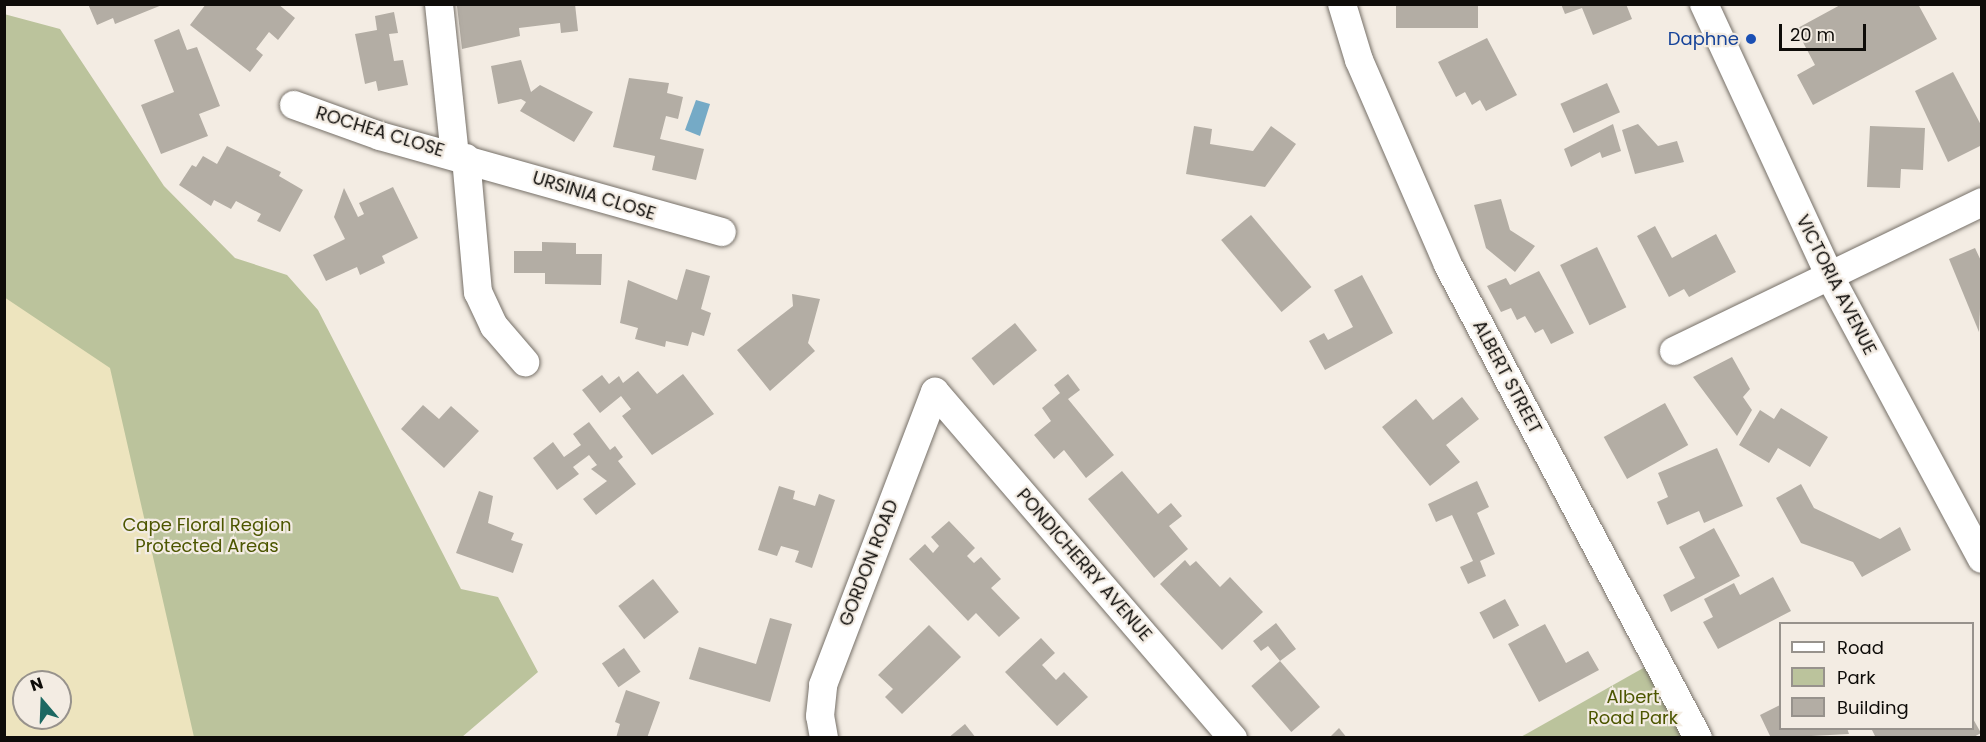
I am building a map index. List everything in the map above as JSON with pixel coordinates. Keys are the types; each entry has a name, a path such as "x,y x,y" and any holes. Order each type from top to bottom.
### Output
{"street":[{"path":"439,4 478,292 494,326 525,362"},
{"name":"ALBERT STREET","path":"1342,4 1364,71 1448,265 1698,738"},
{"name":"VICTORIA AVENUE","path":"1704,4 1830,277 1982,559"},
{"name":"ROCHEA CLOSE","path":"294,105 380,136 460,156"},
{"name":"URSINIA CLOSE","path":"460,156 723,232"},
{"path":"1674,351 1982,202"},
{"name":"GORDON ROAD","path":"824,738 820,716 823,685 935,392"},
{"name":"PONDICHERRY AVENUE","path":"935,392 1233,738"}],"green space":[{"name":"Cape Floral Region Protected Areas","path":"4,14 60,29 164,186 235,258 287,275 318,310 461,589 498,597 538,672 462,737 5,737"},
{"name":"Albert Road Park","path":"1645,667 1685,738 1519,738"}],"sand":[{"path":"4,297 110,368 194,737 5,737"}],"water":[{"path":"696,100 710,104 700,136 685,130"}],"building":[{"path":"88,4 162,5 115,24 113,18 97,25"},
{"path":"206,4 278,4 295,18 278,40 269,32 256,49 263,55 250,72 190,25"},
{"path":"575,4 578,31 561,33 560,23 519,28 520,36 462,49 457,6"},
{"path":"1396,4 1478,4 1478,28 1396,28"},
{"path":"1561,4 1626,4 1632,19 1593,35 1582,8 1565,14"},
{"path":"1842,4 1918,4 1937,39 1813,105 1797,75 1815,65 1796,29"},
{"path":"394,12 398,33 389,34 394,61 403,60 408,85 378,91 376,81 365,84 355,34 377,30 375,16"},
{"path":"179,29 187,50 197,47 220,106 199,114 208,136 161,154 141,105 174,92 154,40"},
{"path":"1487,38 1517,95 1486,111 1480,100 1472,105 1465,92 1456,97 1438,62"},
{"path":"521,60 531,92 540,85 593,112 574,142 520,111 526,102 521,99 498,104 491,66"},
{"path":"1953,72 1982,127 1982,145 1948,162 1915,91"},
{"path":"629,78 669,83 667,93 683,97 678,119 666,116 660,139 704,149 696,180 652,170 655,156 613,147"},
{"path":"1607,83 1620,112 1573,133 1560,104"},
{"path":"1613,124 1621,151 1602,158 1600,152 1571,167 1564,149"},
{"path":"1638,124 1658,146 1677,141 1684,162 1635,174 1622,130"},
{"path":"1194,126 1212,129 1210,144 1253,151 1271,126 1296,144 1265,187 1186,174"},
{"path":"1870,126 1925,128 1923,170 1901,169 1900,188 1867,187"},
{"path":"227,146 281,172 279,176 303,190 280,232 257,221 261,214 236,201 231,209 214,200 211,206 179,185 192,165 196,167 203,156 217,164"},
{"path":"393,187 418,238 382,256 385,263 360,275 357,267 326,281 313,255 345,239 334,217 344,188 358,217 364,214 359,203"},
{"path":"1501,199 1510,230 1535,246 1515,272 1486,248 1474,205"},
{"path":"1251,215 1311,287 1282,312 1221,240"},
{"path":"1655,226 1672,258 1716,234 1736,272 1689,297 1684,289 1669,297 1637,236"},
{"path":"542,242 576,243 576,254 602,254 601,285 545,284 545,273 514,273 514,251 542,251"},
{"path":"1597,247 1626,307 1590,325 1560,265"},
{"path":"1975,248 1982,263 1979,332 1949,259"},
{"path":"686,269 710,276 701,309 711,313 704,336 692,332 688,346 666,341 665,347 635,339 638,328 620,323 628,280 677,300"},
{"path":"1539,271 1574,333 1551,344 1543,329 1535,333 1525,316 1517,320 1511,308 1501,312 1487,286 1506,278 1510,285"},
{"path":"1362,275 1393,333 1325,370 1309,341 1324,333 1328,340 1353,327 1334,290"},
{"path":"792,294 820,299 808,343 815,351 770,391 737,350 793,306"},
{"path":"1015,323 1037,350 994,385 971,358"},
{"path":"1732,357 1750,389 1743,397 1752,410 1737,436 1693,377"},
{"path":"638,371 657,394 683,374 714,414 652,455 622,416 631,409 621,396 600,413 582,390 602,375 609,384 619,376 623,383"},
{"path":"1068,374 1080,390 1068,399 1114,455 1086,478 1064,450 1054,459 1034,435 1051,421 1042,408 1060,393 1054,385"},
{"path":"1462,397 1479,419 1446,445 1460,462 1430,486 1382,427 1416,399 1433,420"},
{"path":"1665,403 1688,445 1627,479 1604,437"},
{"path":"423,405 439,419 451,406 479,431 444,468 401,429"},
{"path":"1781,408 1828,437 1810,467 1778,448 1769,463 1739,445 1760,410 1774,419"},
{"path":"589,422 610,450 615,446 623,457 618,461 636,484 596,515 583,499 607,481 591,469 597,465 589,455 573,467 579,474 557,490 533,458 553,442 564,457 581,445 573,434"},
{"path":"1717,448 1743,506 1704,523 1699,511 1667,525 1657,502 1668,497 1658,473"},
{"path":"1122,471 1158,514 1171,503 1182,516 1169,526 1188,549 1154,578 1088,499"},
{"path":"1477,481 1489,507 1477,513 1495,554 1480,561 1486,576 1468,584 1460,567 1473,561 1452,515 1436,522 1428,504"},
{"path":"1801,484 1814,508 1880,539 1900,527 1911,550 1862,577 1853,562 1801,543 1776,498"},
{"path":"779,486 795,491 793,499 815,506 819,494 835,500 812,568 795,562 799,551 781,546 777,556 758,550"},
{"path":"479,491 493,496 488,523 514,533 511,540 523,544 513,573 456,553"},
{"path":"949,521 975,548 967,556 974,563 981,557 1001,579 991,588 1020,618 999,637 976,613 968,621 909,559 925,544 933,553 939,546 931,537"},
{"path":"1714,528 1740,576 1671,612 1663,595 1695,578 1679,547"},
{"path":"1185,560 1190,566 1196,561 1220,587 1230,577 1263,612 1222,650 1160,584"},
{"path":"1773,577 1791,611 1718,649 1703,622 1713,617 1704,599 1734,583 1740,595"},
{"path":"653,579 679,612 644,639 618,606"},
{"path":"1505,599 1519,625 1493,639 1479,613"},
{"path":"770,618 792,624 770,702 689,679 699,647 756,664"},
{"path":"1276,623 1296,649 1280,661 1268,646 1261,651 1253,641"},
{"path":"1545,624 1566,663 1588,651 1599,670 1539,702 1508,644"},
{"path":"929,625 961,657 902,714 885,697 893,689 878,675"},
{"path":"1041,638 1055,653 1042,665 1056,680 1064,672 1088,697 1057,726 1005,672"},
{"path":"624,648 641,672 619,687 602,663"},
{"path":"1280,661 1320,707 1291,732 1251,686"},
{"path":"626,690 660,702 647,738 616,738 620,724 615,722"},
{"path":"1779,706 1779,730 1848,730 1849,734 1771,738 1760,715"},
{"path":"1974,721 1981,733 1972,738 1876,738 1872,730 1974,730"},
{"path":"965,724 976,738 948,738"},
{"path":"1339,728 1347,738 1329,738"}],"place":[{"name":"Daphne","path":"1751,39"}]}
